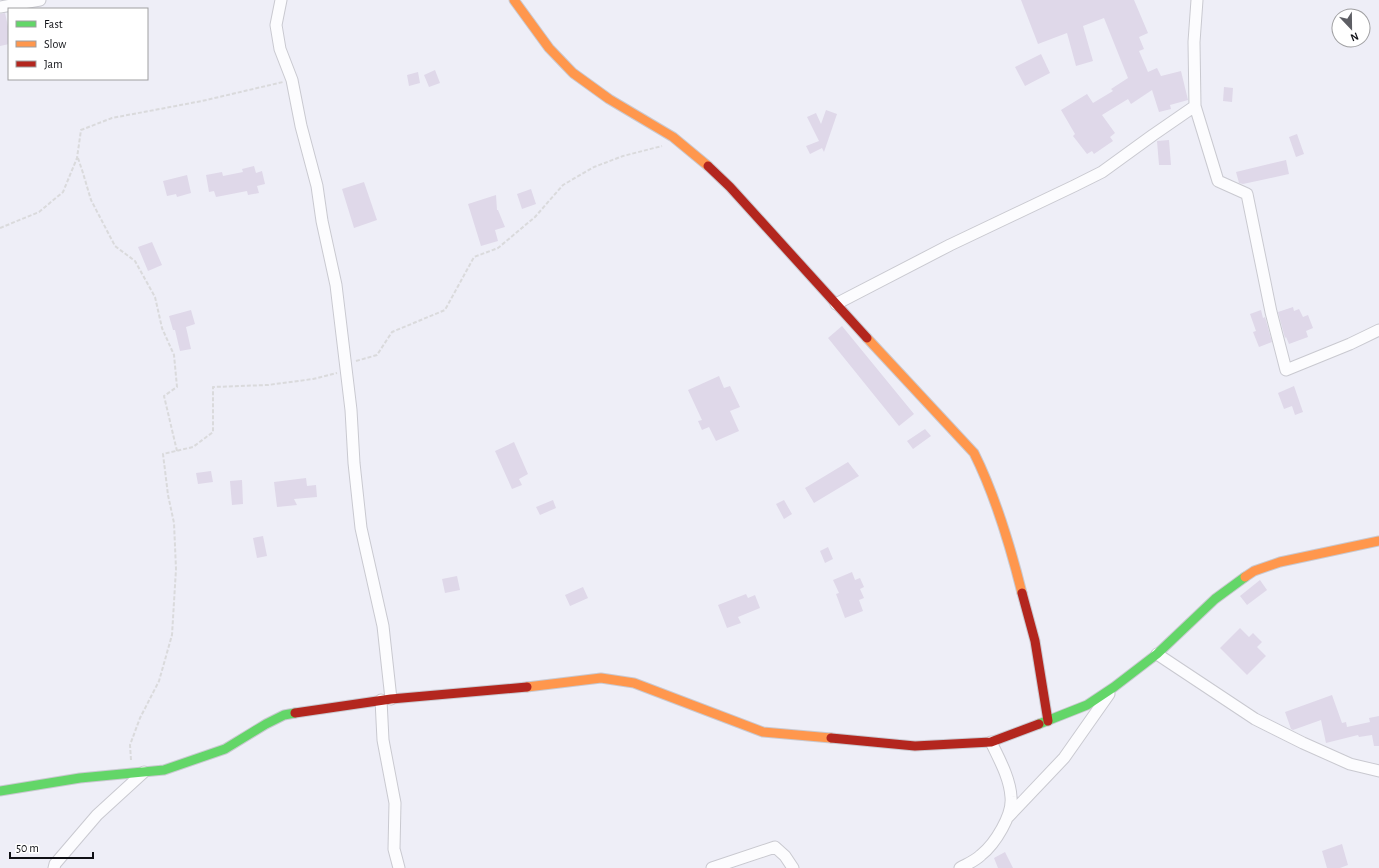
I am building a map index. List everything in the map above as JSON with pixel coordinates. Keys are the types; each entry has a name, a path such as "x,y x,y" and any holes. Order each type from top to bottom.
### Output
{"street":[{"path":"0,7 40,0"},
{"path":"281,0 276,25 280,49 292,80 301,126 318,186 322,221 336,286 351,410 354,463 361,528 383,626 386,700 383,740 395,803 394,849 399,868"},
{"path":"514,0 552,52 587,85 679,142 697,155 730,187 974,453 983,471 1007,535 1035,641 1048,721"},
{"path":"1196,0 1194,42 1195,106 1218,181 1247,194 1271,312 1286,370 1350,344 1379,330"},
{"path":"836,304 950,245 1102,172 1152,135 1195,106"},
{"path":"0,791 80,778 164,770 225,749 284,715 386,700 509,689 601,678 634,683 763,732 915,746 991,742 1087,705 1114,687 1157,654 1215,599 1254,571 1280,562 1379,541"},
{"path":"1157,654 1255,718 1303,743 1350,764 1379,771"},
{"path":"960,868 981,856 995,840 1008,817 1064,758 1114,687"},
{"path":"991,742 1007,778 1012,798 1008,817"},
{"path":"54,868 55,864 97,815 144,772"},
{"path":"712,868 776,847 785,856 793,868"},
{"path":"977,868 981,856"}],"path":[{"path":"0,228 39,212 63,192 77,158 81,130 112,118 202,101 292,80"},
{"path":"131,773 130,746 140,718 159,681 172,635 176,569 174,530 163,454 193,447 213,432 213,387 268,386 313,379 377,355 392,332 445,310 474,257 498,248 508,240 535,217 563,185 594,167 623,156 679,142"},
{"path":"77,158 83,173 90,200 115,246 135,262 155,297 162,328 174,355 177,387 164,396 177,450"}],"building":[{"path":"1021,0 1134,0 1148,33 1139,37 1144,49 1139,51 1148,72 1157,68 1161,76 1181,71 1188,100 1170,105 1171,109 1159,112 1152,90 1131,104 1128,99 1102,115 1115,133 1110,137 1113,141 1094,154 1092,151 1087,154 1073,136 1075,134 1061,110 1087,94 1093,103 1113,91 1111,89 1128,78 1104,18 1083,26 1093,61 1076,66 1067,33 1038,44"},
{"path":"5,13 8,26 8,44 0,46 0,14"},
{"path":"1041,54 1050,73 1025,86 1015,67"},
{"path":"435,70 440,83 429,87 424,75"},
{"path":"418,72 420,83 409,86 407,75"},
{"path":"1224,87 1233,88 1232,102 1223,101"},
{"path":"826,110 837,114 824,152 822,148 810,154 806,146 819,141 807,117 816,113 821,124"},
{"path":"1297,134 1304,154 1296,157 1289,137"},
{"path":"1169,140 1171,165 1159,165 1157,141"},
{"path":"1286,160 1289,174 1243,184 1239,183 1236,172"},
{"path":"254,166 256,173 262,171 265,184 257,186 259,193 248,195 247,191 216,197 214,191 209,192 206,175 222,172 223,176 243,172 242,169"},
{"path":"187,175 191,193 177,197 176,194 167,196 163,181"},
{"path":"364,182 377,220 354,228 342,189"},
{"path":"531,189 536,204 522,209 517,194"},
{"path":"496,195 497,210 505,227 495,230 498,241 481,246 468,204"},
{"path":"152,242 162,265 148,271 138,247"},
{"path":"1293,307 1294,311 1299,309 1303,317 1308,315 1313,328 1306,331 1308,337 1289,344 1286,337 1285,338 1278,312"},
{"path":"191,310 195,324 186,327 191,349 180,351 175,330 173,330 169,316"},
{"path":"1261,310 1263,318 1265,317 1272,342 1259,347 1253,332 1256,331 1250,314"},
{"path":"842,326 914,414 899,426 828,338"},
{"path":"719,376 724,388 730,386 740,407 730,411 739,431 716,441 709,427 702,430 698,421 702,420 688,390"},
{"path":"1294,386 1303,412 1295,415 1292,406 1284,409 1278,393"},
{"path":"925,429 931,436 913,449 907,441"},
{"path":"514,442 528,474 519,479 522,485 512,489 495,451"},
{"path":"848,462 859,476 814,503 805,488"},
{"path":"211,471 213,482 198,484 196,473"},
{"path":"306,478 307,486 316,485 317,497 294,499 297,505 277,507 274,482"},
{"path":"242,480 243,504 232,505 230,481"},
{"path":"553,500 556,508 540,515 536,507"},
{"path":"784,500 792,514 784,519 776,504"},
{"path":"263,536 267,556 257,558 253,538"},
{"path":"828,547 833,559 825,563 820,551"},
{"path":"852,572 855,580 860,578 864,587 860,589 864,598 859,600 863,611 845,618 836,594 839,593 833,580"},
{"path":"457,576 460,590 445,593 442,579"},
{"path":"1260,580 1267,590 1247,605 1240,596"},
{"path":"583,587 588,598 570,606 565,595"},
{"path":"746,594 748,598 755,595 760,608 738,617 741,623 727,628 718,605"},
{"path":"1240,628 1249,637 1253,633 1262,642 1257,647 1266,656 1247,675 1220,648"},
{"path":"1332,695 1342,723 1346,722 1347,727 1370,722 1369,718 1379,716 1379,746 1374,746 1372,735 1359,737 1358,735 1326,743 1321,720 1293,730 1291,729 1285,712"},
{"path":"1342,844 1348,865 1340,868 1327,868 1322,851"},
{"path":"1005,852 1013,868 998,868 994,858"}],"traffic: fast":[{"path":"1039,724 1087,705 1114,687 1157,654 1215,599 1245,577"},
{"path":"0,791 80,778 164,770 225,749 266,724 284,715 295,713"}],"traffic: slow":[{"path":"514,0 549,48 573,73 609,99 673,137 708,166"},
{"path":"867,338 974,453 1002,522 1022,593"},
{"path":"1245,577 1254,571 1280,562 1379,541"},
{"path":"527,687 601,678 634,683 763,732 831,738"}],"traffic: jam":[{"path":"708,166 730,187 867,338"},
{"path":"1022,593 1035,641 1048,721"},
{"path":"295,713 391,699 527,687"},
{"path":"831,738 915,746 991,742 1039,724"}]}
